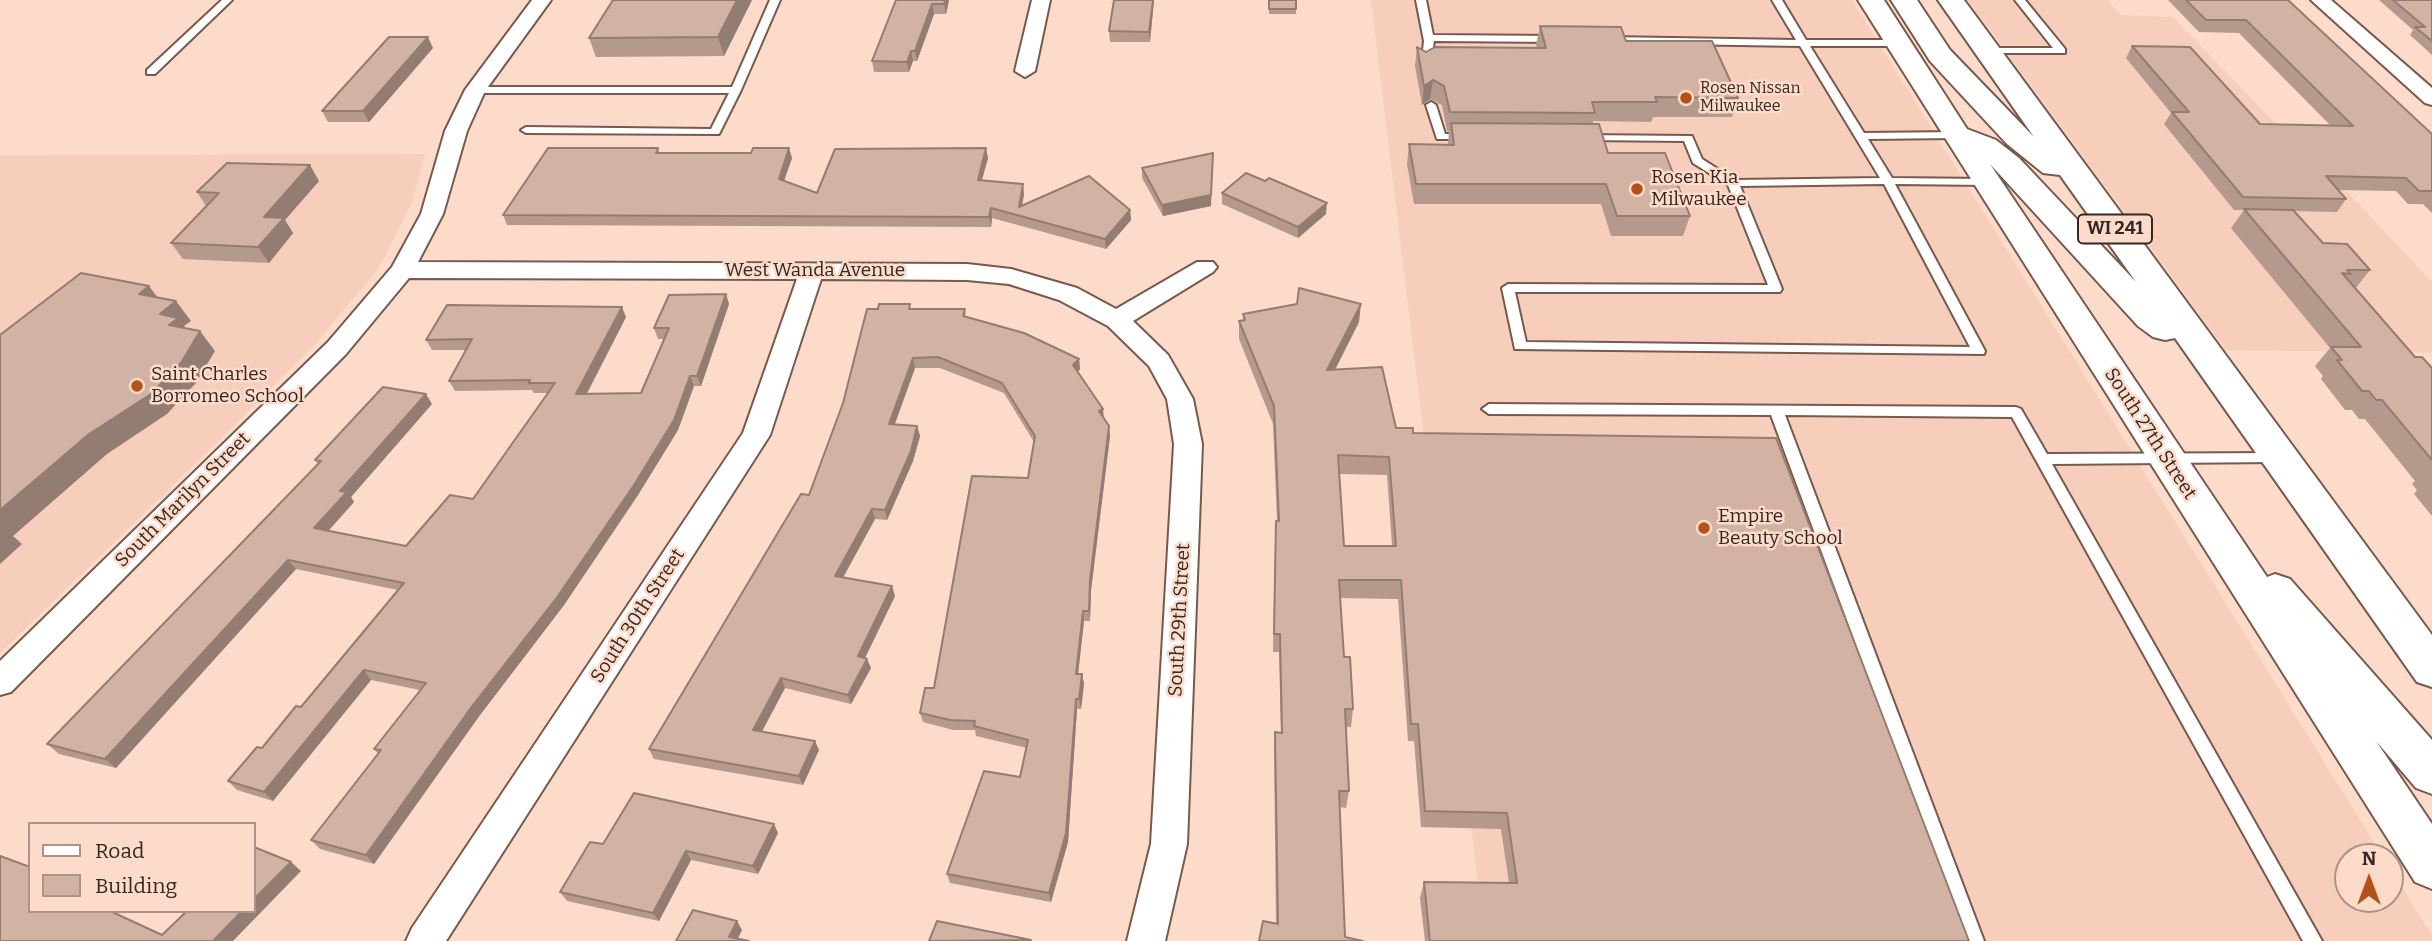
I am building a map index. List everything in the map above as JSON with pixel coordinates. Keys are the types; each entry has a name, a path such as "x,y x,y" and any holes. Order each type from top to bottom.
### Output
{"main road":[{"name":"South 27th Street","path":"1871,0 1986,182 2432,866"},
{"path":"1904,0 1940,55 2017,138 2089,194"},
{"name":"WI 241","path":"1951,0 2432,669"},
{"path":"1956,135 1985,146 2008,164 2150,318 2214,367"},
{"path":"2198,507 2303,622 2432,773"}],"street":[{"name":"South Marilyn Street","path":"0,682 337,348 402,270 432,214 456,131 475,90 542,0"},
{"path":"1025,71 1041,0"},
{"path":"2320,0 2431,97"},
{"path":"1117,320 1205,267"},
{"name":"West Wanda Avenue","path":"402,270 967,272 1012,277 1068,294 1117,320"},
{"name":"South 30th Street","path":"425,941 756,435 811,271"},
{"name":"South 29th Street","path":"1117,320 1158,361 1180,399 1188,444 1169,844 1146,941"}],"lane":[{"path":"151,72 227,0"},
{"path":"526,130 715,132 775,0"},
{"path":"1421,0 1429,38 1425,66"},
{"path":"1733,183 1776,289 1508,288 1520,346 1979,351 1888,181 1777,0"},
{"path":"1989,51 2061,51 2020,0"},
{"path":"1429,38 1566,39"},
{"path":"1594,40 1899,43"},
{"path":"475,90 736,90"},
{"path":"1431,105 1441,137 1482,137"},
{"path":"1860,136 1956,135"},
{"path":"1564,137 1688,138 1697,161 1733,183 1986,182"},
{"path":"1489,409 2016,412 2313,941"},
{"path":"1776,410 1975,941"},
{"path":"2043,459 2280,457"}],"shaded area":[{"path":"1371,0 1852,0 2374,843 2334,843 2334,913 2404,913 2404,891 2432,936 2432,941 1485,941"},
{"path":"1968,0 2108,0 2120,15 2173,17 2276,124 2287,128 2432,282 2432,353 2226,350"},
{"name":"Saint Charles Borromeo School","path":"425,154 413,200 379,268 317,342 0,653 0,155"}],"building":[{"path":"613,0 737,0 718,37 589,38"},
{"path":"896,0 945,0 944,4 932,4 915,51 911,51 907,62 872,61"},
{"path":"1114,0 1153,0 1149,32 1109,31"},
{"path":"1269,0 1296,0 1296,9 1269,9"},
{"path":"2186,0 2288,0 2432,134 2432,191 2419,191 2406,178 2326,176 2346,199 2243,197 2172,112 2189,112 2132,46 2190,47 2260,124 2353,126 2246,20 2206,20"},
{"path":"2393,0 2432,0 2432,41 2415,27 2425,27"},
{"path":"1540,26 1621,27 1626,41 1712,41 1738,98 1655,97 1657,102 1592,102 1595,113 1450,112 1444,86 1433,80 1424,86 1417,47 1426,52 1435,47 1546,48"},
{"path":"389,37 428,37 363,111 322,111"},
{"path":"1451,123 1599,124 1608,153 1665,153 1690,216 1617,216 1606,184 1416,184 1409,144 1454,145"},
{"path":"548,148 658,148 656,153 751,153 753,148 789,148 779,179 817,193 835,149 986,148 978,180 1023,184 1019,207 1089,176 1130,210 1105,239 991,208 989,217 503,215"},
{"path":"1213,153 1211,195 1162,205 1142,168"},
{"path":"227,163 310,165 264,217 284,218 258,247 171,243 219,193 197,192"},
{"path":"1246,173 1265,181 1269,178 1327,203 1298,227 1222,193"},
{"path":"2244,209 2293,210 2323,243 2347,244 2370,270 2347,270 2351,274 2342,273 2415,357 2422,357 2432,368 2432,460 2382,400 2376,400 2369,391 2362,391 2337,360 2342,360 2331,347 2361,347"},
{"path":"81,273 149,286 139,294 176,301 160,314 178,318 169,325 200,331 181,363 151,394 89,434 0,510 0,335"},
{"path":"1299,288 1361,304 1327,370 1382,367 1396,428 1413,428 1413,433 1776,438 1969,941 1430,941 1424,882 1517,883 1507,813 1425,811 1418,724 1411,724 1401,580 1339,580 1344,657 1350,657 1353,709 1345,709 1349,791 1339,791 1345,937 1363,941 1259,941 1263,921 1278,924 1275,732 1282,733 1280,634 1274,634 1276,521 1279,521 1274,406 1239,321 1245,320 1243,314 1297,304","holes":["1338,455 1389,457 1396,546 1344,546"]},
{"path":"726,294 697,376 690,376 674,420 634,485 558,596 473,705 366,855 311,840 381,750 374,749 426,683 364,670 264,792 228,781 257,747 262,748 296,706 301,707 404,583 288,560 105,759 47,744 321,461 315,460 383,387 426,394 340,491 347,492 314,528 406,546 450,495 473,499 555,383 529,383 530,380 449,381 472,339 426,340 447,305 622,307 576,394 641,393 669,328 654,328 669,295"},
{"path":"879,304 910,304 909,309 965,309 963,316 1024,333 1079,359 1073,365 1103,409 1099,411 1109,426 1090,580 1089,611 1083,611 1076,674 1082,674 1079,699 1076,699 1066,833 1049,893 947,874 984,771 1020,777 1028,740 974,726 975,721 950,720 920,713 925,688 934,688 972,476 1028,478 1035,436 1002,383 938,357 913,358 889,424 917,426 911,451 885,510 872,509 835,576 892,586 858,656 867,659 848,695 781,678 753,730 815,741 799,776 649,749 801,494 809,495 843,403 867,309 878,309"},
{"path":"634,793 774,824 753,866 686,851 653,913 560,892 590,842 603,844"},
{"path":"256,848 291,862 256,897"},
{"path":"0,856 28,866 28,913 114,913 162,935 185,913 240,913 213,941 0,941"},
{"path":"693,910 737,921 729,937 749,941 676,941"},
{"path":"937,921 1031,940 929,941"}],"place":[{"name":"Rosen Nissan Milwaukee","path":"1686,98"},
{"name":"Rosen Kia Milwaukee","path":"1637,189"},
{"name":"Saint Charles Borromeo School","path":"137,386"},
{"name":"Empire Beauty School","path":"1704,528"}]}
